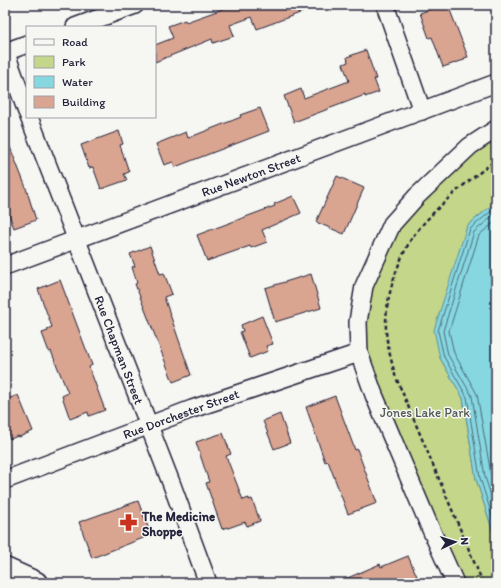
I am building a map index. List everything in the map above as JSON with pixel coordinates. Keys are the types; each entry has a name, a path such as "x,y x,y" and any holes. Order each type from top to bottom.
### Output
{"main road":[{"path":"5,569 36,583"}],"street":[{"path":"78,26 136,5"},
{"path":"385,5 422,111"},
{"path":"26,44 5,51 26,109"},
{"name":"Rue Newton Street","path":"5,266 496,83"},
{"name":"Rue Chapman Street","path":"29,118 172,485 208,583"},
{"path":"455,583 377,402 359,353 358,322 364,286 392,224 417,196 470,146 496,129"},
{"name":"Rue Dorchester Street","path":"5,480 192,409 359,353"}],"path":[{"path":"483,583 395,375 388,349 386,322 390,293 399,263 414,235 435,211 465,183 496,160"}],"green space":[{"name":"Jones Lake Park","path":"496,129 496,202 467,226 440,358 463,398 476,479 496,541 496,583 455,583 374,395 358,322 392,224"}],"water":[{"path":"496,202 496,541 476,479 463,398 440,358 434,330 467,226"}],"building":[{"path":"234,5 315,5 316,7 257,29 252,17 230,25 234,36 213,43 212,39 156,62 156,45 173,38 168,26 185,20 186,22"},
{"path":"442,5 448,5 468,57 464,58 464,60 443,67 432,37 429,38 420,13"},
{"path":"366,50 379,92 365,97 365,95 294,122 284,96 301,89 304,98 349,81 343,64 348,62 347,57"},
{"path":"260,108 269,131 175,167 173,162 164,165 156,144 186,132 188,138 241,117 240,115"},
{"path":"119,131 123,144 120,145 129,172 124,174 127,180 101,189 93,167 89,168 81,145"},
{"path":"5,137 25,185 36,220 14,228 5,204"},
{"path":"337,176 364,188 344,234 316,222"},
{"path":"293,196 301,213 262,230 267,242 251,248 250,246 207,261 197,235 275,206 274,204"},
{"path":"150,246 160,274 164,273 172,294 164,297 191,375 173,382 135,284 137,283 132,267 135,266 130,254"},
{"path":"311,274 321,308 275,322 265,288"},
{"path":"60,280 92,365 89,367 105,410 89,416 88,412 70,419 62,396 68,393 42,333 48,331 47,329 52,327 38,289"},
{"path":"262,316 273,344 266,346 268,351 250,358 240,332 243,331 241,325"},
{"path":"18,395 33,431 10,439 5,428 5,400"},
{"path":"335,396 377,503 348,514 328,461 325,462 306,407"},
{"path":"280,414 290,443 274,449 263,421"},
{"path":"223,433 231,454 226,456 243,500 249,498 249,500 252,499 260,521 247,526 245,522 222,529 206,483 209,482 196,442"},
{"path":"138,501 151,535 92,558 79,522"},
{"path":"408,556 420,583 336,583 380,564 381,567"}],"place":[{"name":"The Medicine Shoppe","path":"129,523"}]}
